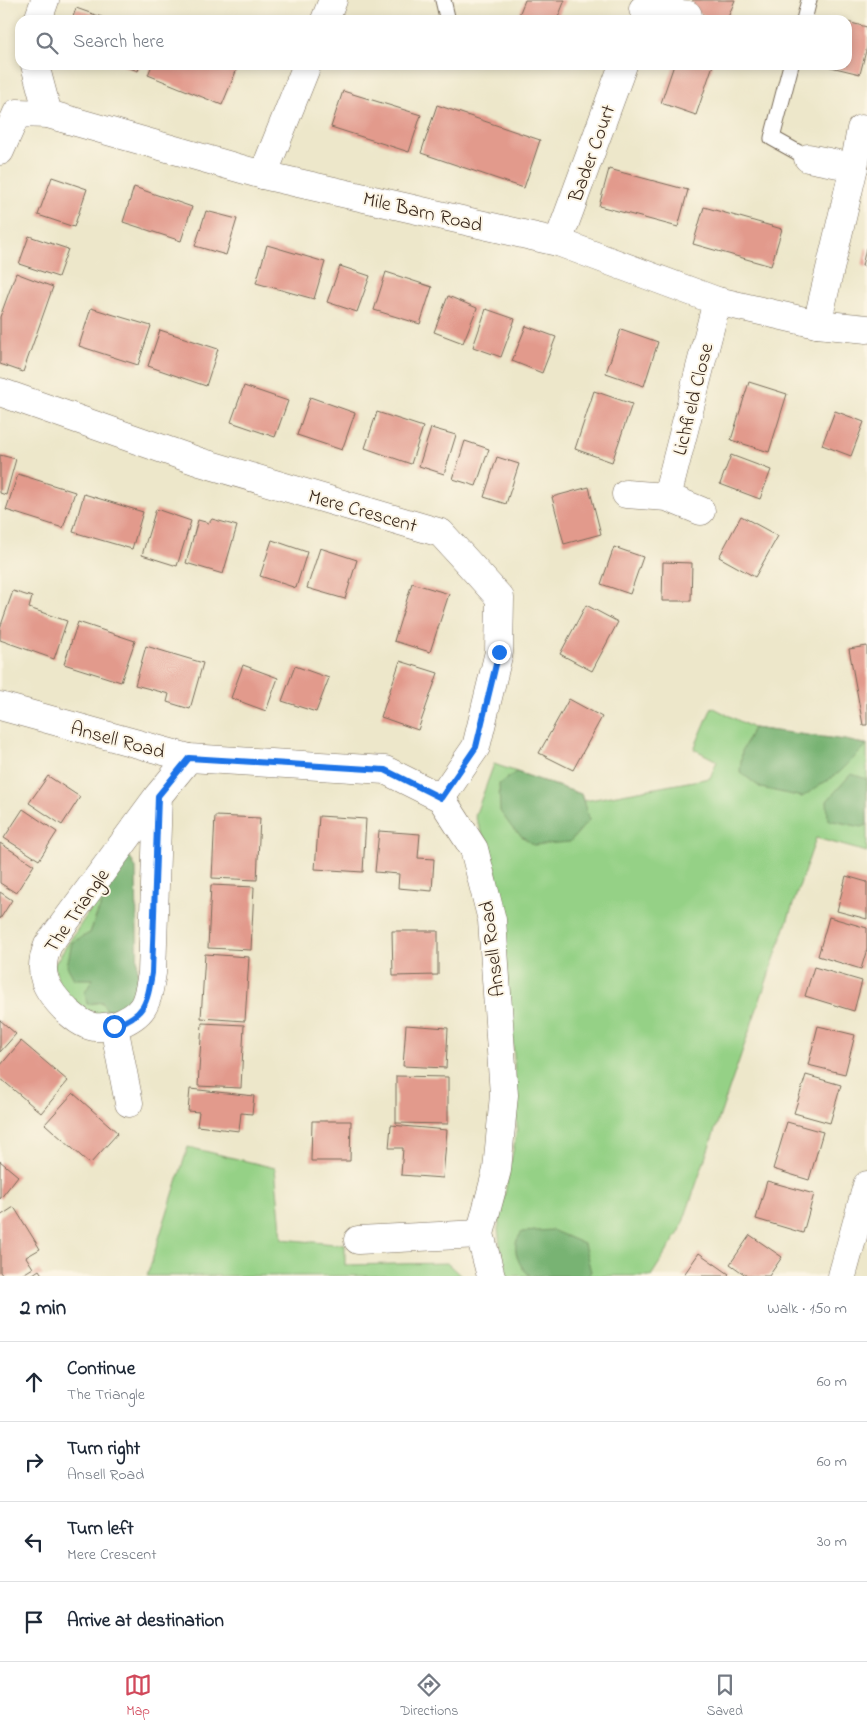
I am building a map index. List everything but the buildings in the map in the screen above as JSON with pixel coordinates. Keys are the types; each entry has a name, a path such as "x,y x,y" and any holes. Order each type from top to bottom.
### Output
{"street":[{"path":"40,15 45,0"},
{"path":"327,15 333,0"},
{"path":"642,10 688,15"},
{"path":"36,70 48,114"},
{"path":"263,174 305,70"},
{"name":"Bader Court","path":"558,242 621,70"},
{"name":"Mile Barn Road","path":"0,151 16,113 48,114 263,174 558,242 717,301 817,324 867,329"},
{"path":"817,324 854,167 861,129"},
{"path":"808,158 854,167"},
{"name":"Lichfield Close","path":"667,497 717,301"},
{"name":"Mere Crescent","path":"0,392 200,462 441,533 500,598 499,652 476,747 441,798"},
{"path":"626,494 667,497 701,511"},
{"name":"Ansell Road","path":"0,706 189,758 385,770 441,798 474,849 492,920 504,1095 497,1170 480,1234 491,1276"},
{"name":"The Triangle","path":"158,796 152,973 149,992 143,1008 129,1021 114,1026 93,1027 76,1019 57,1001 47,988 42,973 43,958 48,945 158,796 189,758"},
{"path":"114,1026 130,1102"},
{"path":"842,1276 867,1185"},
{"path":"358,1240 480,1234"}],"lane":[{"path":"443,0 447,15"},
{"path":"805,15 809,0"},
{"path":"791,70 772,138 808,158"}],"green space":[{"path":"712,707 753,728 867,744 867,852 816,838 680,1231 651,1276 504,1276 498,1229 517,1130 514,1056 495,866 475,816 494,764 581,794 584,801 710,778 717,761 694,749"},
{"path":"753,728 846,740 867,745 840,772 802,797 761,788 740,772 742,751"},
{"path":"516,772 581,794 589,820 570,842 533,845 513,829 500,811 499,784"},
{"path":"851,774 867,779 867,825 862,827 828,820 827,801"},
{"path":"125,857 105,901 98,911 90,933 93,979 87,1004 102,1002 109,1015 88,1015 61,993 54,965"},
{"path":"125,857 130,857 136,868 138,993 130,1007 109,1015 102,1002 87,1004 85,992 93,979 74,979 67,966 72,942 90,933"},
{"path":"188,1147 275,1168 282,1239 345,1245 345,1265 447,1263 461,1276 147,1276"},
{"path":"552,1230 584,1244 591,1272 586,1276 531,1276 524,1270 517,1257 516,1248 516,1242 522,1232"}],"route":[{"path":"114,1026 129,1021 143,1008 149,992 152,973 158,796 189,758 385,770 441,798 476,747 499,652"}]}
